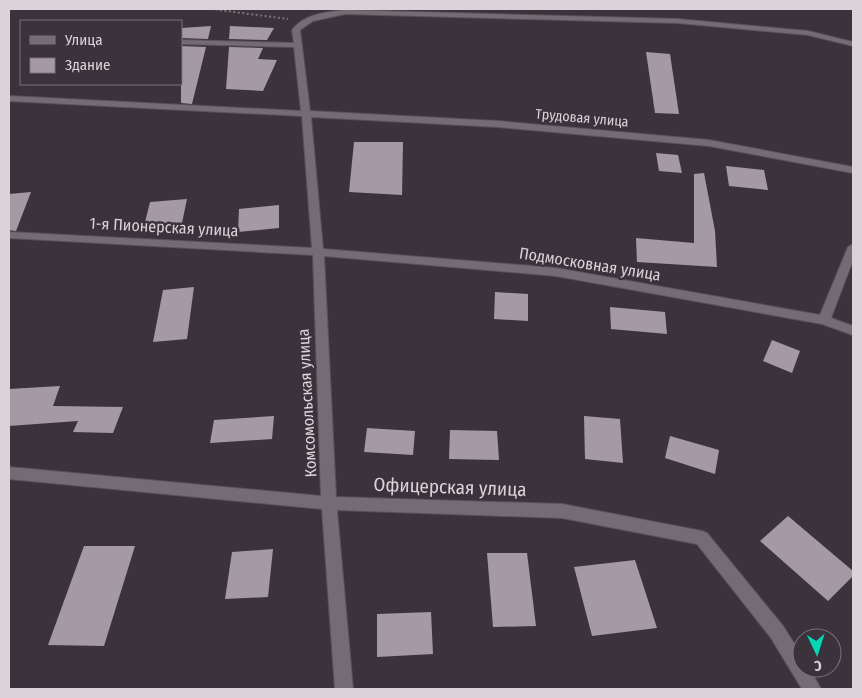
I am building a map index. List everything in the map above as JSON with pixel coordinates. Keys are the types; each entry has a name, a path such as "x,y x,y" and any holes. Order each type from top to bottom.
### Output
{"street":[{"path":"300,24 345,12 678,21 808,33 853,44"},
{"name":"Комсомольская улица","path":"300,24 296,30 306,115 318,252 329,503 344,689"},
{"path":"182,42 298,45"},
{"path":"9,98 306,115"},
{"name":"Трудовая улица","path":"306,115 498,124 709,143 853,170"},
{"name":"1-я Пионерская улица","path":"9,235 318,252"},
{"path":"824,320 853,247"},
{"name":"Подмосковная улица","path":"318,252 556,272 824,320 853,331"},
{"name":"Офицерская улица","path":"9,473 329,503 562,511 702,538 777,632 812,689"}],"path":[{"path":"211,9 284,17 300,24"}],"building":[{"path":"211,26 208,39 182,38 182,28"},
{"path":"230,26 274,28 267,40 229,39"},
{"path":"182,46 206,47 192,104 181,103"},
{"path":"229,47 263,48 258,59 277,60 263,91 226,89"},
{"path":"646,52 670,54 679,114 655,113"},
{"path":"354,142 403,142 402,195 349,192"},
{"path":"656,153 678,155 682,173 659,171"},
{"path":"726,166 764,170 768,190 729,186"},
{"path":"704,173 715,231 717,267 637,262 636,238 694,243 694,174"},
{"path":"31,192 16,231 9,230 9,194"},
{"path":"187,199 182,223 144,226 150,202"},
{"path":"279,205 279,228 238,232 239,209"},
{"path":"194,287 187,339 153,342 163,290"},
{"path":"495,292 528,294 528,321 494,319"},
{"path":"610,307 665,312 667,334 611,329"},
{"path":"772,340 800,351 792,373 763,361"},
{"path":"60,386 53,406 123,407 113,433 73,432 78,421 9,426 9,389"},
{"path":"274,416 272,439 210,443 214,420"},
{"path":"584,416 620,419 623,463 585,459"},
{"path":"367,428 415,431 413,455 364,452"},
{"path":"450,430 497,431 499,460 449,459"},
{"path":"670,436 719,450 715,474 665,458"},
{"path":"788,516 853,571 853,576 828,601 760,541"},
{"path":"84,546 135,546 104,646 48,645"},
{"path":"273,549 268,597 225,599 232,552"},
{"path":"487,553 527,553 536,626 493,627"},
{"path":"635,560 657,628 592,636 574,567"},
{"path":"431,612 433,654 377,657 377,614"}]}
